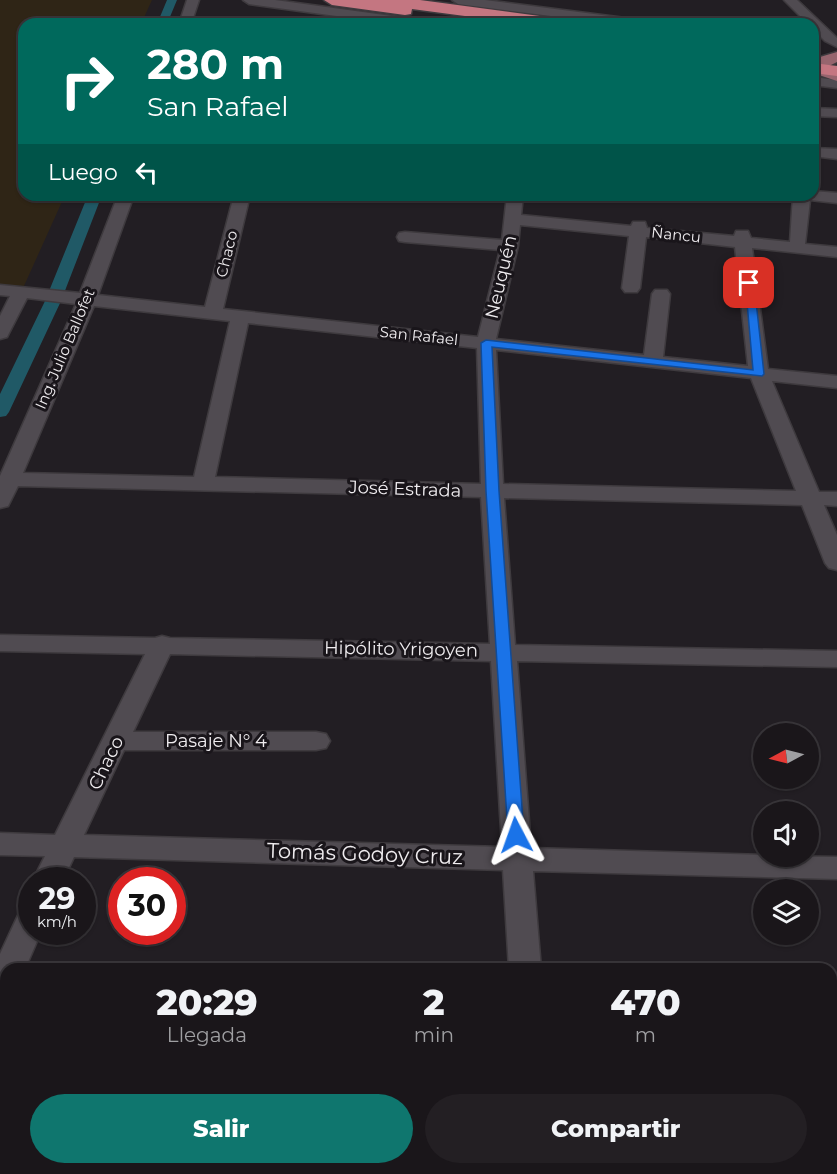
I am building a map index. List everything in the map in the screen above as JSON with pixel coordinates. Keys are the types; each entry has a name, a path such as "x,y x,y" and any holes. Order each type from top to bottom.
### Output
{"highway":[{"path":"332,0 461,18"},
{"path":"384,0 518,18"}],"street":[{"path":"187,18 193,0"},
{"path":"249,0 281,9 348,18"},
{"path":"458,0 494,2 596,18"},
{"path":"584,0 596,18"},
{"path":"790,0 808,18"},
{"path":"819,28 829,38 829,67"},
{"path":"819,53 829,67"},
{"path":"819,112 837,113"},
{"path":"819,152 837,153"},
{"path":"819,196 837,198"},
{"name":"Ing. Julio Ballofet","path":"0,501 123,201"},
{"name":"Chaco","path":"213,314 241,201"},
{"path":"798,241 801,201"},
{"name":"Ñancu","path":"515,209 638,228 837,252"},
{"name":"Neuquén","path":"515,209 510,246 486,343 492,491 525,963"},
{"path":"631,288 638,228"},
{"path":"405,237 510,246"},
{"path":"743,239 759,374 837,563"},
{"name":"Ñancu","path":"743,239 837,244"},
{"name":"San Rafael","path":"0,290 837,382"},
{"path":"1,328 27,293"},
{"path":"653,362 661,294"},
{"path":"203,483 240,317"},
{"name":"José Estrada","path":"10,480 837,499"},
{"name":"Hipólito Yrigoyen","path":"0,643 162,644 837,658"},
{"name":"Chaco","path":"54,867 162,644"},
{"name":"Pasaje N° 4","path":"117,741 316,741"},
{"name":"Tomás Godoy Cruz","path":"0,844 837,868"},
{"path":"12,963 20,945"}],"shaded area":[{"path":"0,0 152,0 144,18 18,18 18,201 62,201 24,286 0,284"}],"waterway":[{"path":"164,18 172,0"},
{"path":"0,412 53,301 93,201"}],"route":[{"path":"516,835 492,491 486,343 759,374 749,283"}]}
